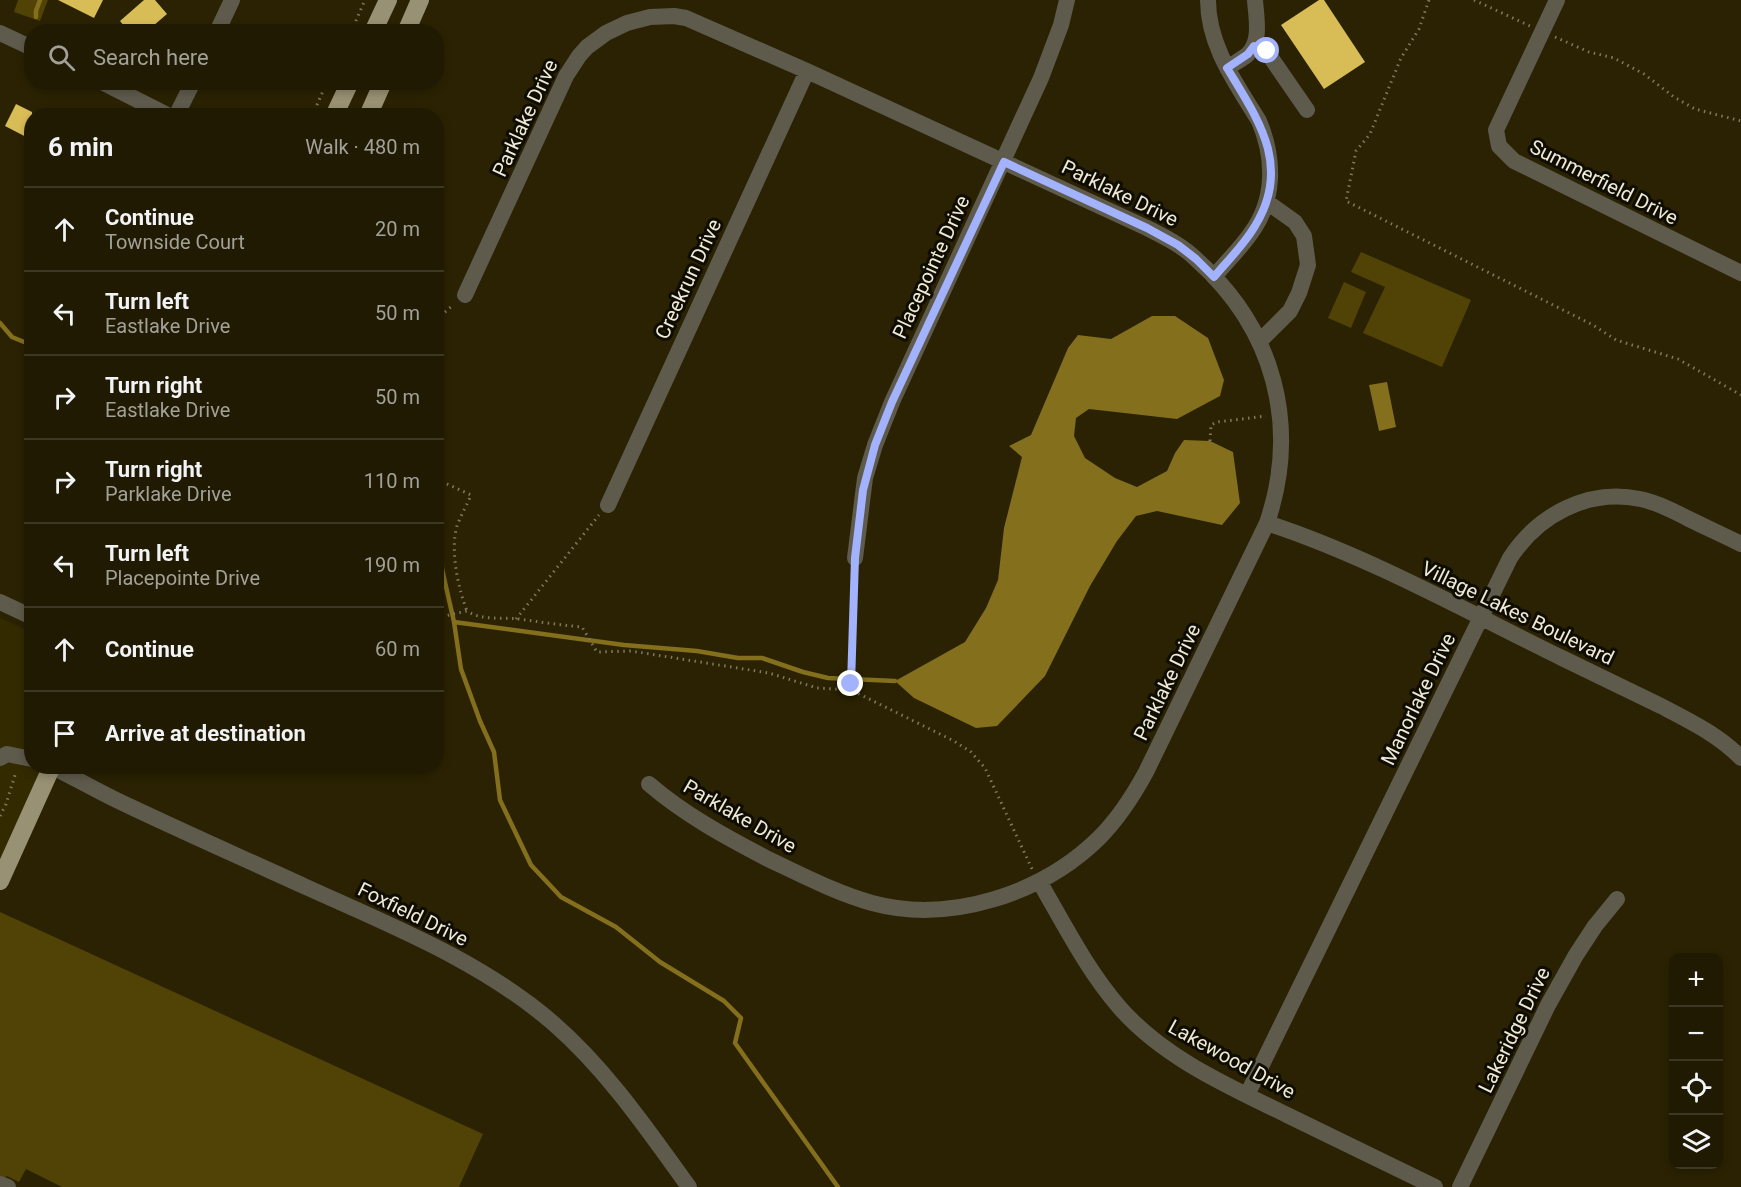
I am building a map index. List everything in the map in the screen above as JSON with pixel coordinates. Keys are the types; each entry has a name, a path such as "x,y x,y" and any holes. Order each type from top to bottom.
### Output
{"main road":[{"path":"377,24 388,0"},
{"path":"410,24 420,0"},
{"path":"338,108 346,90"},
{"path":"372,108 379,90"},
{"path":"0,881 49,774"}],"street":[{"path":"221,24 232,0"},
{"name":"Placepointe Drive","path":"855,558 863,490 875,445 892,402 1041,78 1061,25 1067,0"},
{"path":"1208,0 1212,31 1218,52 1259,121 1264,132 1271,167 1267,202 1257,224 1214,277"},
{"path":"1227,68 1248,54 1254,46 1257,36 1255,0"},
{"name":"Summerfield Drive","path":"1557,0 1496,130 1499,146 1514,161 1741,273"},
{"name":"Parklake Drive","path":"465,295 566,75 579,56 606,33 627,23 650,17 674,16 686,18 807,71 1147,228 1178,245 1214,277 1243,311 1260,341 1273,374 1280,415 1281,443 1279,478 1267,523 1135,792 1122,812 1099,838 1072,861 1039,881 977,903 942,909 908,909 873,903 840,892 735,842 686,813 650,784"},
{"path":"0,33 24,44"},
{"path":"1254,46 1267,51 1307,110"},
{"name":"Creekrun Drive","path":"608,504 807,71"},
{"path":"118,90 153,108"},
{"path":"180,108 189,90"},
{"path":"1260,341 1290,311 1308,265 1304,236 1295,222 1267,202"},
{"name":"Manorlake Drive","path":"1247,1095 1516,548 1532,531 1560,510 1606,497 1641,499 1674,511 1741,544"},
{"name":"Village Lakes Boulevard","path":"1267,523 1332,547 1385,571 1688,720 1718,739 1741,758"},
{"path":"0,602 24,613"},
{"path":"0,758 7,754 24,757"},
{"name":"Foxfield Drive","path":"66,774 126,805 408,934 459,959 498,982 552,1023 586,1054 623,1096 689,1187"},
{"name":"Lakewood Drive","path":"1039,881 1099,982 1145,1033 1182,1060 1247,1095 1435,1187"},
{"name":"Lakeridge Drive","path":"1460,1187 1548,1005 1595,926 1617,899"},
{"path":"0,1184 8,1187"}],"path":[{"path":"354,24 365,0"},
{"path":"1429,0 1419,29 1401,58 1370,134 1356,151 1346,201 1593,325 1616,340 1678,359 1741,395"},
{"path":"1474,0 1589,52 1614,58 1644,74 1674,97 1695,109 1741,121"},
{"path":"316,108 323,90"},
{"path":"444,313 465,295"},
{"path":"1210,441 1211,425 1217,422 1280,415"},
{"path":"444,483 471,495 457,527 455,554 459,591 467,611 484,617 582,627 597,652 631,651 769,674 817,688 851,690 954,741 971,752 985,768 1030,867 1039,881"},
{"path":"516,619 608,504"},
{"path":"851,690 855,558"},
{"path":"444,616 467,611"},
{"path":"0,816 13,779 24,762"}],"shaded area":[{"path":"18,0 48,0 40,21 14,12"},
{"path":"1361,252 1471,300 1442,367 1363,333 1385,287 1351,272"},
{"path":"1344,282 1366,292 1351,328 1328,318"},
{"path":"1152,316 1175,316 1208,338 1224,380 1220,396 1177,419 1089,409 1076,418 1074,436 1085,458 1115,478 1137,487 1167,471 1184,440 1210,441 1233,452 1240,503 1222,525 1157,511 1136,516 1117,541 1090,586 1045,676 997,726 976,728 914,698 895,681 965,642 986,608 998,580 1004,528 1022,457 1009,446 1031,435 1068,348 1078,335 1111,339"},
{"path":"1387,382 1396,427 1379,431 1369,385"},
{"path":"0,618 24,629 24,774 49,774 0,881"},
{"path":"0,912 483,1134 459,1187 62,1187 26,1169 19,1182 7,1176 0,1182"}],"building":[{"path":"58,0 103,0 94,18"},
{"path":"144,0 155,0 167,14 155,24 122,24 120,21"},
{"path":"1319,0 1324,0 1365,62 1324,89 1281,25"},
{"path":"16,104 24,108 24,136 5,126"}],"waterway":[{"path":"36,17 40,0"},
{"path":"0,323 12,337 24,342"},
{"path":"444,578 461,669 494,752 500,800 531,865 561,897 616,927 660,962 724,1001 741,1018 735,1043 838,1187"},
{"path":"454,622 624,645 697,651 738,658 762,658 828,678 895,681"}],"route":[{"path":"851,684 855,558 865,478 892,402 1004,162 1147,228 1178,245 1214,277 1257,224 1267,202 1271,179 1270,155 1264,132 1227,68 1248,54 1254,46 1267,51"}]}
